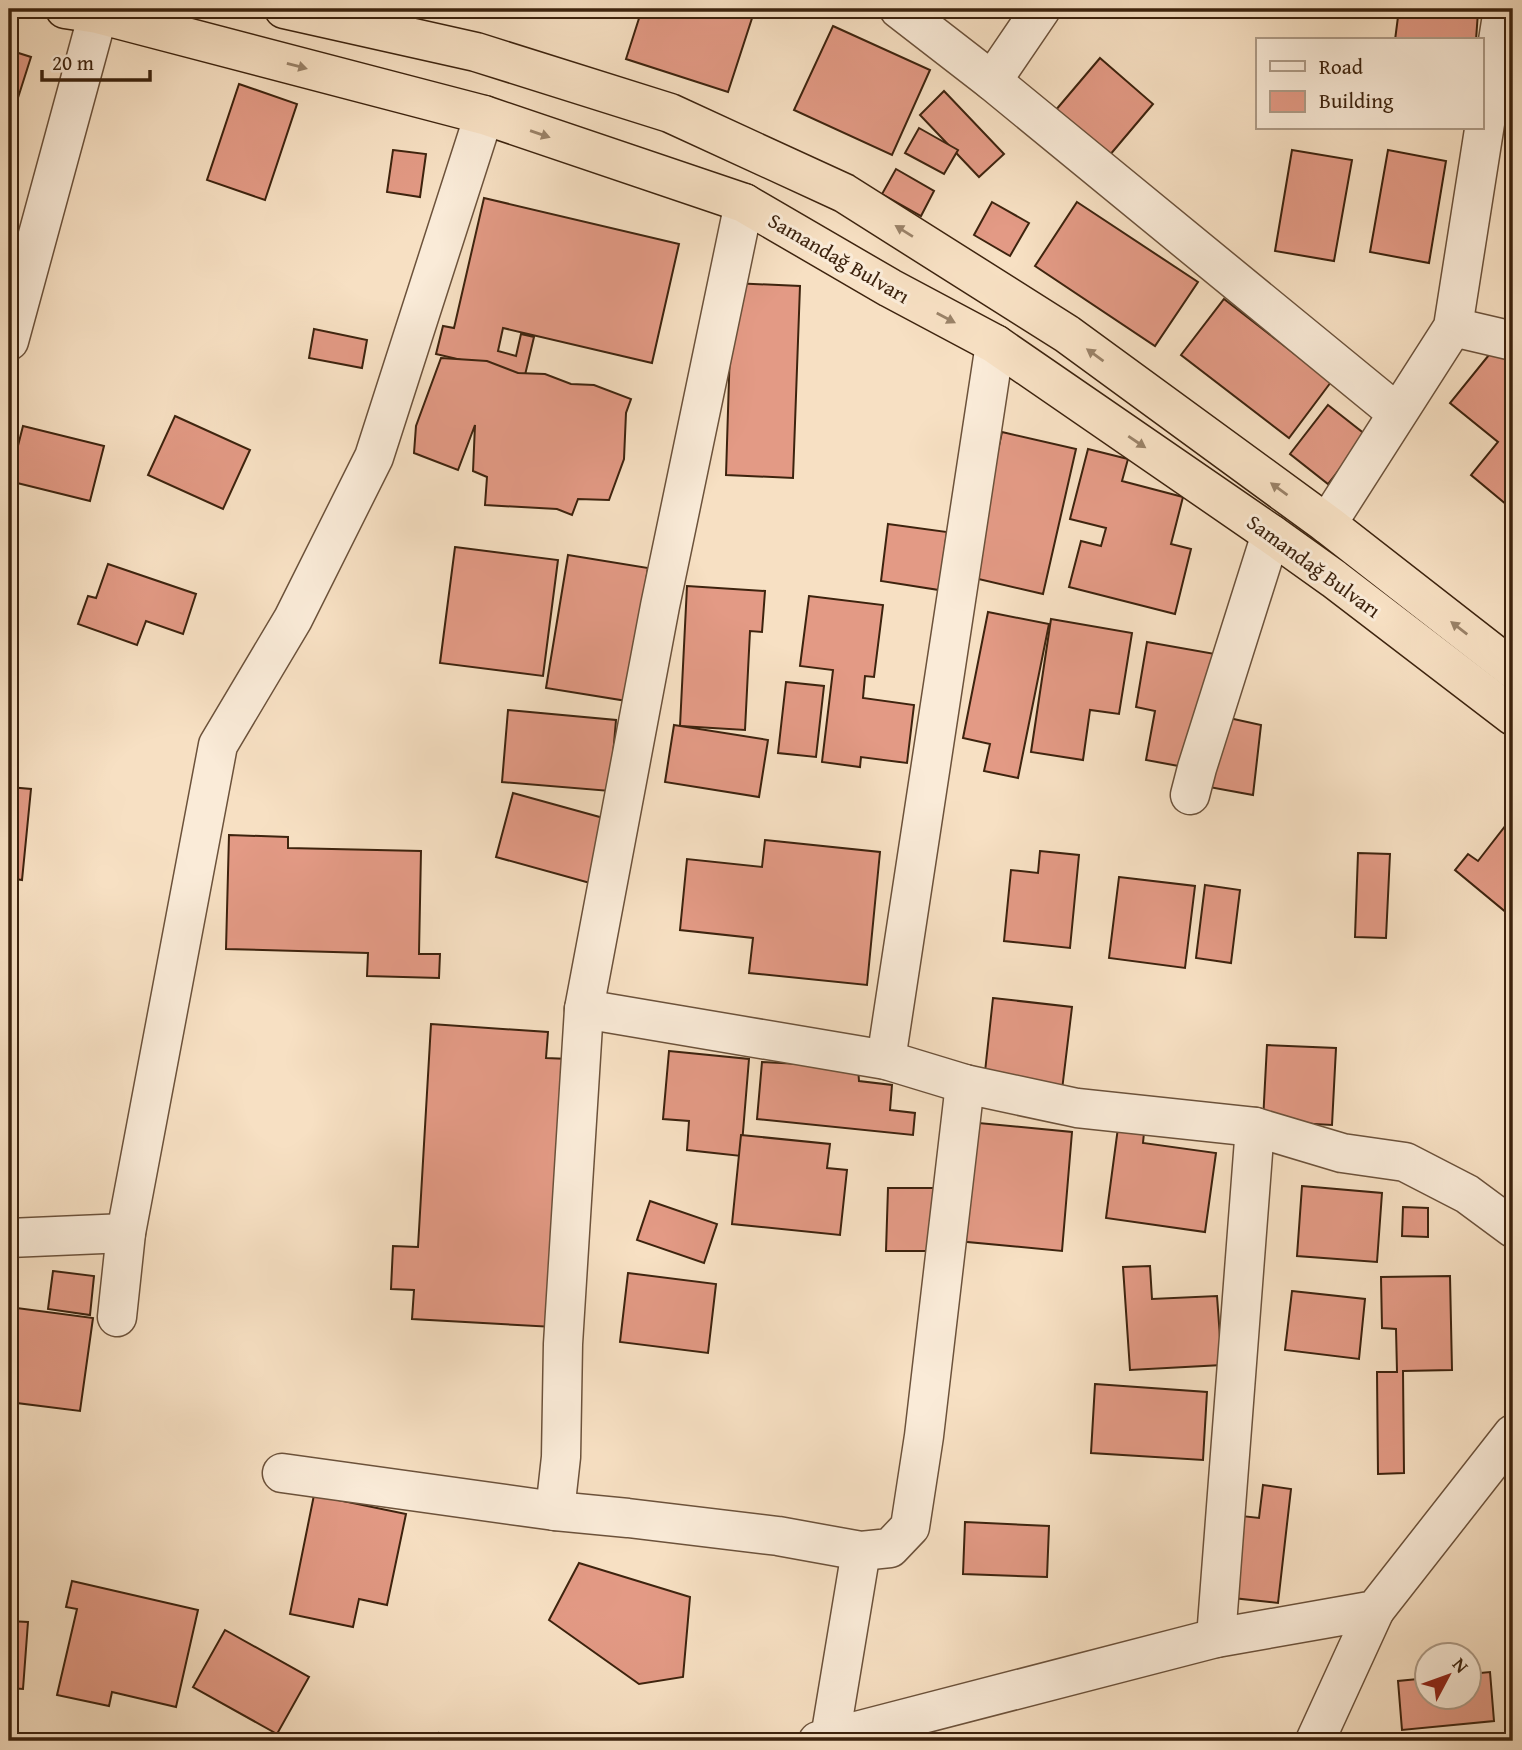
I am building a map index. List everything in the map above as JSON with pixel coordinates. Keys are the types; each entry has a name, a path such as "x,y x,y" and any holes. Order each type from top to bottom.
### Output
{"highway":[{"name":"Samandağ Bulvarı","path":"284,9 476,52 670,113 844,193 1067,334 1327,523 1513,669"},
{"name":"Samandağ Bulvarı","path":"81,11 484,115 744,203 890,288 995,344 1335,579 1513,716"}],"street":[{"path":"899,9 992,81 1398,413"},
{"path":"992,81 1041,9"},
{"path":"1484,130 1503,9"},
{"path":"9,341 81,11"},
{"path":"117,1317 126,1233 218,745 293,619 374,457 484,115"},
{"path":"1327,523 1453,327 1484,130"},
{"path":"555,1511 561,1457 562,1344 584,1009 660,606 744,203"},
{"path":"1453,327 1513,341"},
{"path":"886,1060 995,344"},
{"path":"1190,795 1271,534"},
{"path":"584,1009 886,1060 965,1084 1076,1108 1255,1127 1342,1153 1405,1162 1467,1194 1513,1228"},
{"path":"282,1473 555,1511 778,1536 861,1551 890,1548 910,1527 924,1436 965,1084"},
{"path":"1216,1637 1255,1127"},
{"path":"9,1238 126,1233"},
{"path":"1315,1741 1375,1611 1513,1434"},
{"path":"861,1551 824,1740 1216,1637 1375,1611"}],"building":[{"path":"642,9 755,9 728,92 626,59"},
{"path":"1399,9 1478,12 1476,38 1395,38"},
{"path":"833,26 930,70 892,155 794,110"},
{"path":"9,50 31,57 9,126"},
{"path":"1100,58 1153,104 1109,156 1055,111"},
{"path":"239,84 297,104 265,200 207,180"},
{"path":"944,91 1004,154 979,177 920,115"},
{"path":"919,128 958,150 944,174 905,153"},
{"path":"393,150 426,154 420,197 387,192"},
{"path":"1292,150 1352,160 1334,261 1275,251"},
{"path":"1388,150 1446,161 1429,263 1370,252"},
{"path":"896,169 934,191 921,216 882,194"},
{"path":"484,198 679,244 652,363 503,328 498,351 516,356 521,334 534,337 525,375 436,354 443,326 454,328"},
{"path":"992,202 1029,223 1010,256 974,235"},
{"path":"1077,202 1198,282 1155,346 1035,266"},
{"path":"732,283 800,286 793,478 726,475"},
{"path":"1224,299 1331,382 1289,438 1181,355"},
{"path":"314,329 367,340 362,368 309,358"},
{"path":"1497,345 1513,358 1513,510 1471,475 1498,442 1450,403"},
{"path":"441,358 487,361 518,373 545,374 571,384 594,385 631,399 626,413 624,459 609,500 578,499 572,515 557,509 485,505 487,477 473,471 475,425 458,470 414,453 416,426"},
{"path":"1328,405 1366,435 1328,484 1290,454"},
{"path":"175,416 250,450 223,509 148,475"},
{"path":"23,426 104,446 90,501 9,481"},
{"path":"1002,432 1076,449 1043,594 970,577"},
{"path":"1088,449 1128,459 1122,481 1183,497 1171,544 1191,549 1175,614 1069,587 1081,541 1101,546 1106,528 1070,519"},
{"path":"888,524 947,532 939,590 881,581"},
{"path":"455,547 558,560 543,676 440,663"},
{"path":"568,555 648,568 627,701 546,688"},
{"path":"108,564 196,594 183,634 146,621 137,645 78,624 88,596 96,598"},
{"path":"687,586 765,591 762,632 750,631 745,730 680,726"},
{"path":"809,596 883,605 874,677 865,676 863,698 914,705 907,763 861,757 860,767 822,762 833,670 800,666"},
{"path":"988,612 1049,624 1018,778 984,771 990,744 963,738"},
{"path":"1051,619 1132,633 1119,714 1090,710 1083,760 1031,752"},
{"path":"1147,642 1215,654 1195,769 1146,760 1155,711 1136,707"},
{"path":"786,682 824,686 816,757 778,753"},
{"path":"508,710 616,720 610,791 502,782"},
{"path":"1220,716 1261,725 1253,795 1209,787"},
{"path":"674,725 768,740 759,797 665,782"},
{"path":"9,787 31,789 22,880 9,878"},
{"path":"513,793 607,819 590,883 496,857"},
{"path":"1513,816 1513,918 1455,870 1468,854 1478,861"},
{"path":"229,835 288,837 288,848 421,851 419,954 440,954 439,978 367,976 368,953 226,949"},
{"path":"765,840 880,852 867,985 749,973 753,938 680,930 687,859 762,867"},
{"path":"1040,851 1079,855 1070,948 1004,941 1011,870 1038,873"},
{"path":"1358,853 1390,854 1386,938 1355,937"},
{"path":"1119,877 1195,886 1185,968 1109,958"},
{"path":"1205,885 1240,890 1231,963 1196,958"},
{"path":"993,998 1072,1007 1062,1090 984,1081"},
{"path":"431,1024 548,1032 546,1058 569,1059 554,1327 412,1319 414,1290 391,1289 393,1246 418,1247"},
{"path":"1267,1045 1336,1048 1332,1125 1263,1121"},
{"path":"669,1051 749,1059 741,1156 687,1150 689,1121 663,1119"},
{"path":"762,1062 858,1067 859,1081 892,1085 890,1110 915,1113 913,1135 757,1119"},
{"path":"1119,1120 1145,1123 1143,1143 1216,1153 1205,1232 1106,1218"},
{"path":"968,1122 1072,1132 1062,1251 957,1241"},
{"path":"741,1135 830,1144 827,1168 847,1170 840,1235 732,1224"},
{"path":"1302,1186 1382,1193 1377,1262 1297,1256"},
{"path":"888,1188 935,1188 934,1251 886,1251"},
{"path":"650,1201 717,1224 704,1263 637,1240"},
{"path":"1403,1207 1428,1208 1428,1237 1402,1236"},
{"path":"1150,1266 1152,1299 1217,1296 1222,1365 1130,1370 1123,1267"},
{"path":"53,1271 94,1276 90,1315 48,1309"},
{"path":"628,1273 716,1284 708,1353 620,1342"},
{"path":"1450,1276 1452,1370 1403,1371 1404,1473 1378,1474 1377,1372 1397,1372 1396,1329 1382,1328 1381,1277"},
{"path":"1292,1291 1365,1299 1359,1359 1285,1350"},
{"path":"9,1307 93,1318 80,1411 9,1402"},
{"path":"1095,1384 1207,1392 1203,1460 1091,1453"},
{"path":"1263,1485 1291,1489 1278,1603 1233,1598 1242,1516 1259,1518"},
{"path":"314,1495 406,1514 387,1605 359,1599 353,1627 290,1614"},
{"path":"965,1522 1049,1526 1047,1577 963,1574"},
{"path":"579,1563 690,1597 683,1677 639,1684 549,1620"},
{"path":"72,1581 198,1610 176,1707 112,1692 109,1706 57,1695 77,1609 66,1607"},
{"path":"9,1621 28,1622 23,1689 9,1688"},
{"path":"225,1630 309,1677 277,1734 193,1687"},
{"path":"1490,1672 1494,1721 1402,1730 1398,1681 1414,1679 1414,1712 1484,1712 1484,1673"},
{"path":"439,1733 463,1741 437,1741"},
{"path":"1347,1733 1372,1733 1372,1741 1343,1741"},
{"path":"1473,1736 1473,1741 1383,1741 1383,1737"}]}
